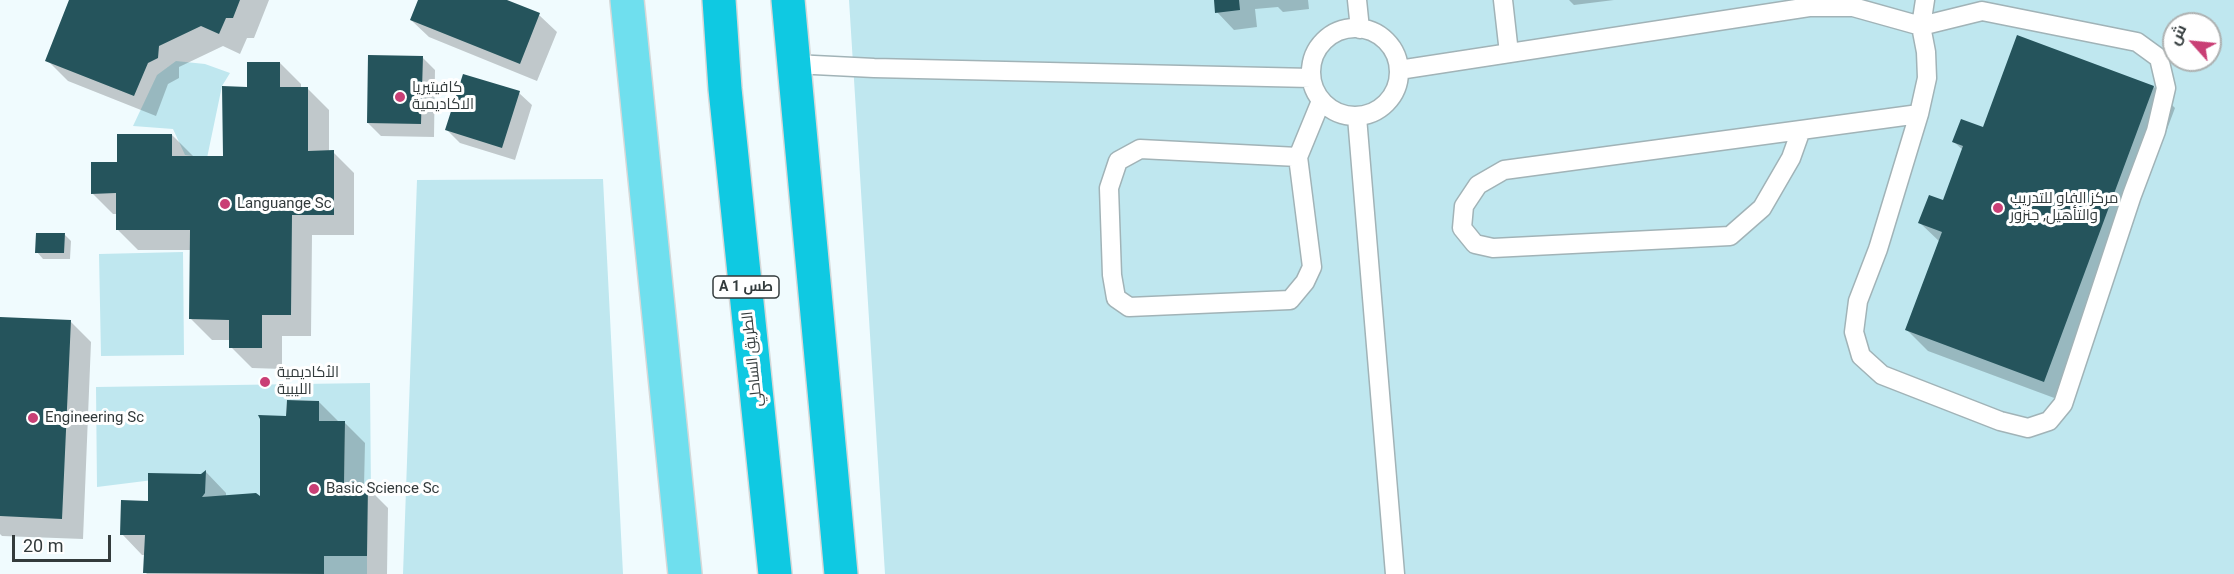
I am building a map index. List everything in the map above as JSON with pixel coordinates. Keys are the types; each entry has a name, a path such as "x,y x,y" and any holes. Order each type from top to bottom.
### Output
{"highway":[{"name":"الطريق الساحلي","path":"719,0 725,89 775,574"},
{"path":"788,0 842,574"}],"main road":[{"path":"627,0 685,574"}],"lane":[{"path":"1357,0 1360,28"},
{"path":"1503,0 1509,53"},
{"path":"1399,70 1809,7 1853,7 1921,26 1982,11 2137,42 2159,58 2166,88 2156,131 2063,404 2049,421 2028,428 2000,421 1882,375 1861,356 1854,332 1858,301 1878,249 1919,114 1927,78 1926,52 1921,26 1924,0"},
{"path":"1360,28 1373,32 1385,40 1397,58 1399,70 1396,86 1387,103 1371,114 1358,117 1335,112 1321,101 1315,93 1311,78 1311,66 1315,53 1324,41 1335,33 1347,29 1360,28"},
{"path":"794,64 874,68 1311,78"},
{"path":"1298,157 1140,149 1118,161 1109,188 1112,275 1116,298 1128,307 1290,300 1305,282 1312,267 1298,157 1321,101"},
{"path":"1801,130 1791,158 1762,208 1730,236 1493,248 1475,244 1462,228 1464,206 1478,185 1504,170 1919,114"},
{"path":"1358,117 1395,574"}],"shaded area":[{"path":"849,0 2234,0 2234,574 885,574"},
{"path":"176,61 205,64 230,73 222,86 207,158 185,155 173,129 133,126 157,75"},
{"path":"603,179 623,574 403,574 417,180"},
{"path":"183,252 184,355 101,356 99,254"},
{"path":"370,383 371,495 368,485 344,485 345,421 319,421 319,401 287,400 286,416 260,419 260,496 202,497 201,474 97,487 96,387"},
{"path":"324,556 367,556 367,574 324,574"}],"building":[{"path":"69,0 240,0 233,18 226,18 219,34 201,26 159,46 158,58 148,63 134,96 45,61"},
{"path":"418,0 507,0 540,13 520,64 410,20"},
{"path":"1214,0 1239,0 1240,10 1215,13"},
{"path":"2017,35 2154,86 2044,382 1905,330 1942,232 1918,223 1929,195 1943,200 1963,146 1952,142 1961,119 1983,127"},
{"path":"368,55 423,56 421,124 367,123"},
{"name":"Languange Sc","path":"247,62 280,62 280,87 308,87 308,151 334,150 334,215 292,215 291,315 262,315 262,348 229,348 229,320 189,319 190,230 116,230 116,193 91,194 91,162 117,162 117,134 172,134 172,156 223,156 222,86 247,87"},
{"path":"463,74 520,91 502,148 445,130"},
{"path":"36,233 65,233 64,253 35,253"},
{"name":"Engineering Sc","path":"0,317 71,320 62,519 0,516"},
{"name":"Basic Science Sc","path":"287,400 319,401 319,421 345,421 344,485 368,485 367,556 324,556 324,574 143,573 145,535 120,535 121,500 148,501 148,473 201,474 206,470 205,493 202,497 256,493 260,496 260,419 258,415 286,416"}],"place":[{"name":"كافيتيريا الاكاديمية","path":"400,97"},
{"name":"Languange Sc","path":"225,204"},
{"name":"مركز الفاو للتدريب والتأهيل, جنزور","path":"1998,208"},
{"name":"الأكاديمية الليبية","path":"265,382"},
{"name":"Engineering Sc","path":"33,418"},
{"name":"Basic Science Sc","path":"314,489"}]}
